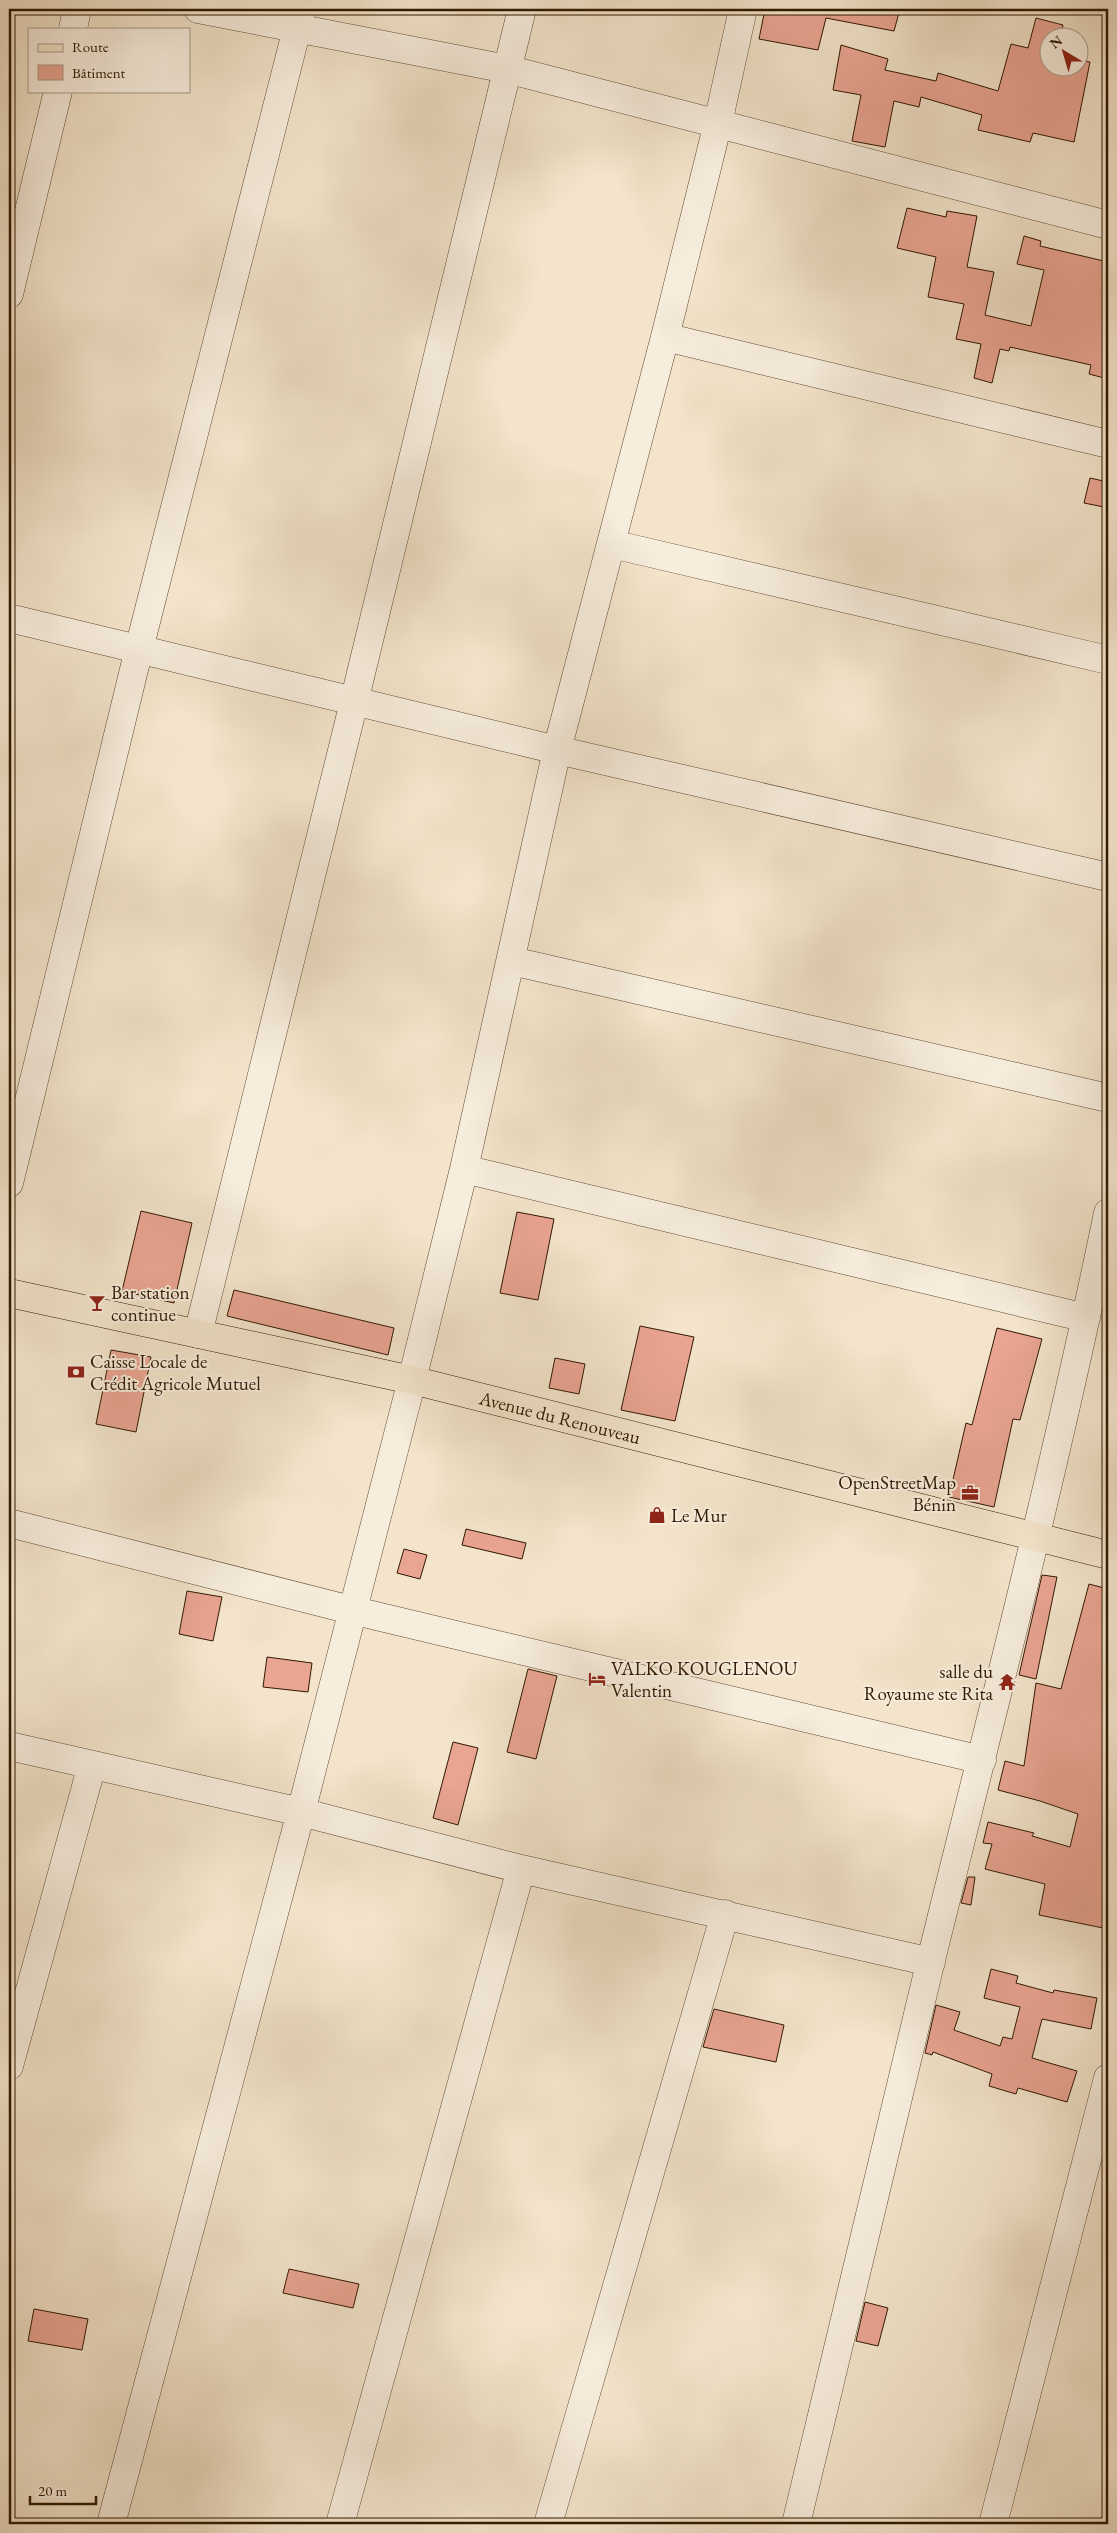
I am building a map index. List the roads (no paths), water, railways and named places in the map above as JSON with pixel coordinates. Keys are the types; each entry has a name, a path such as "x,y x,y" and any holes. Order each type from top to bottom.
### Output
{"main road":[{"name":"Avenue du Renouveau","path":"9,1293 412,1380 1108,1555"}],"street":[{"path":"73,28 78,9"},
{"path":"198,9 300,18 718,123 1108,225"},
{"path":"198,1334 522,9"},
{"path":"111,2524 302,1812 412,1380 464,1169 512,961 557,750 665,337 718,123 743,9"},
{"path":"9,1183 139,650 300,18"},
{"path":"9,294 58,92"},
{"path":"665,337 1108,444"},
{"path":"612,544 1108,660"},
{"path":"9,618 557,750 1108,877"},
{"path":"512,961 1108,1098"},
{"path":"464,1169 1086,1318"},
{"path":"796,2524 1035,1538 1086,1318 1108,1213"},
{"path":"9,1523 352,1610 982,1760"},
{"path":"9,1746 302,1812 521,1869 931,1962"},
{"path":"9,2066 92,1765"},
{"path":"340,2524 521,1869"},
{"path":"548,2524 724,1914"},
{"path":"993,2524 1108,2078"}],"place":[{"name":"Bar station continue","path":"97,1303"},
{"name":"Caisse Locale de Crédit Agricole Mutuel","path":"76,1372"},
{"name":"OpenStreetMap Bénin","path":"970,1493"},
{"name":"Le Mur","path":"657,1515"},
{"name":"VALKO KOUGLENOU Valentin","path":"597,1679"},
{"name":"salle du Royaume ste Rita","path":"1007,1682"}]}
